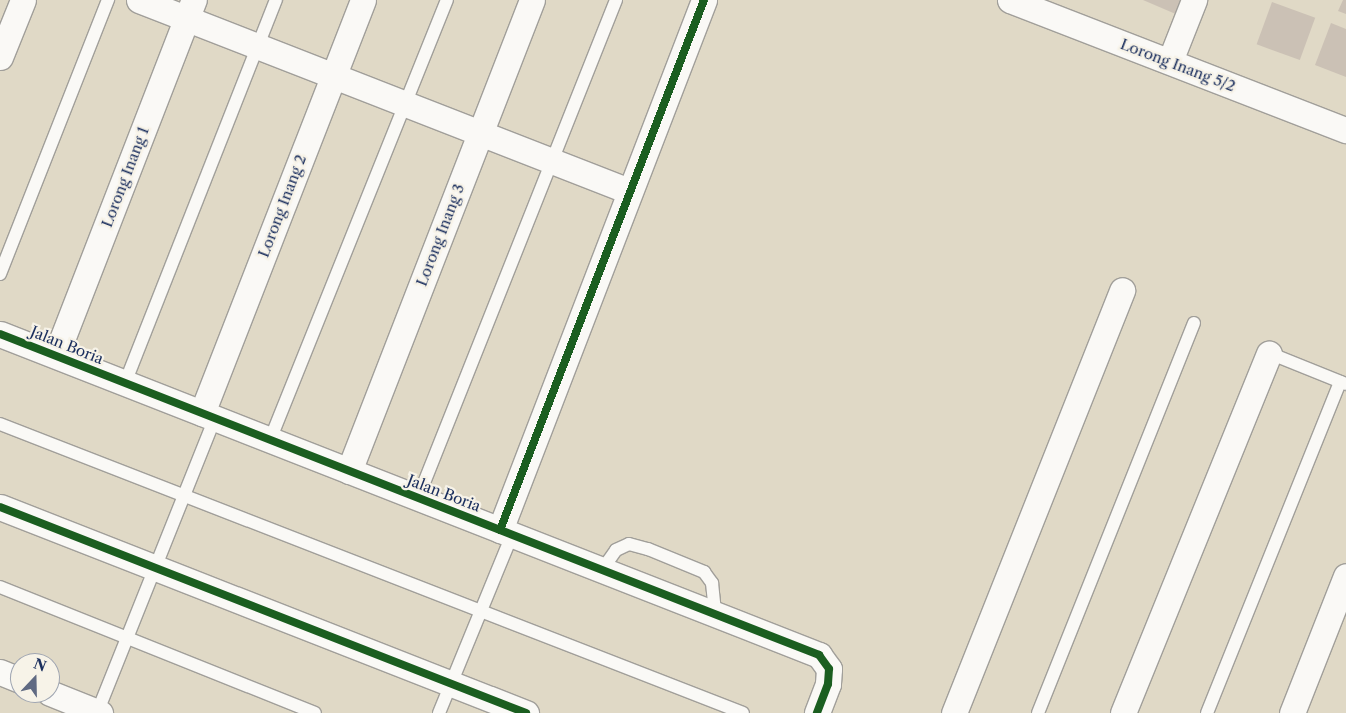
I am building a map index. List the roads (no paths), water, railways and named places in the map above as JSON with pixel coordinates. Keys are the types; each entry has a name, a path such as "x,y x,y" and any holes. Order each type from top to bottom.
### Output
{"street":[{"path":"0,57 23,0"},
{"path":"139,0 190,10 258,46 629,191"},
{"name":"Lorong Inang 2","path":"208,416 333,76 363,0"},
{"name":"Lorong Inang 3","path":"349,471 532,0"},
{"path":"506,532 629,191 704,0"},
{"name":"Lorong Inang 5/2","path":"1010,0 1346,130"},
{"path":"1170,61 1194,0"},
{"name":"Lorong Inang 1","path":"56,355 190,10"},
{"path":"954,713 1122,290"},
{"name":"Jalan Boria","path":"0,334 819,655 829,669 828,684 817,713"},
{"path":"1123,713 1269,353"},
{"path":"0,507 526,713"},
{"path":"1292,713 1346,576"},
{"path":"60,697 98,713"}],"lane":[{"path":"0,274 108,0"},
{"path":"125,383 276,0"},
{"path":"270,440 407,104 447,0"},
{"path":"418,498 616,0"},
{"path":"1038,713 1194,323"},
{"path":"1207,713 1343,383 1269,353"},
{"path":"98,713 184,495 208,416"},
{"path":"0,424 743,713"},
{"path":"439,713 480,611 506,532"},
{"path":"602,570 616,550 629,544 648,548 704,572 712,583 714,614"},
{"path":"0,587 315,713"}]}
